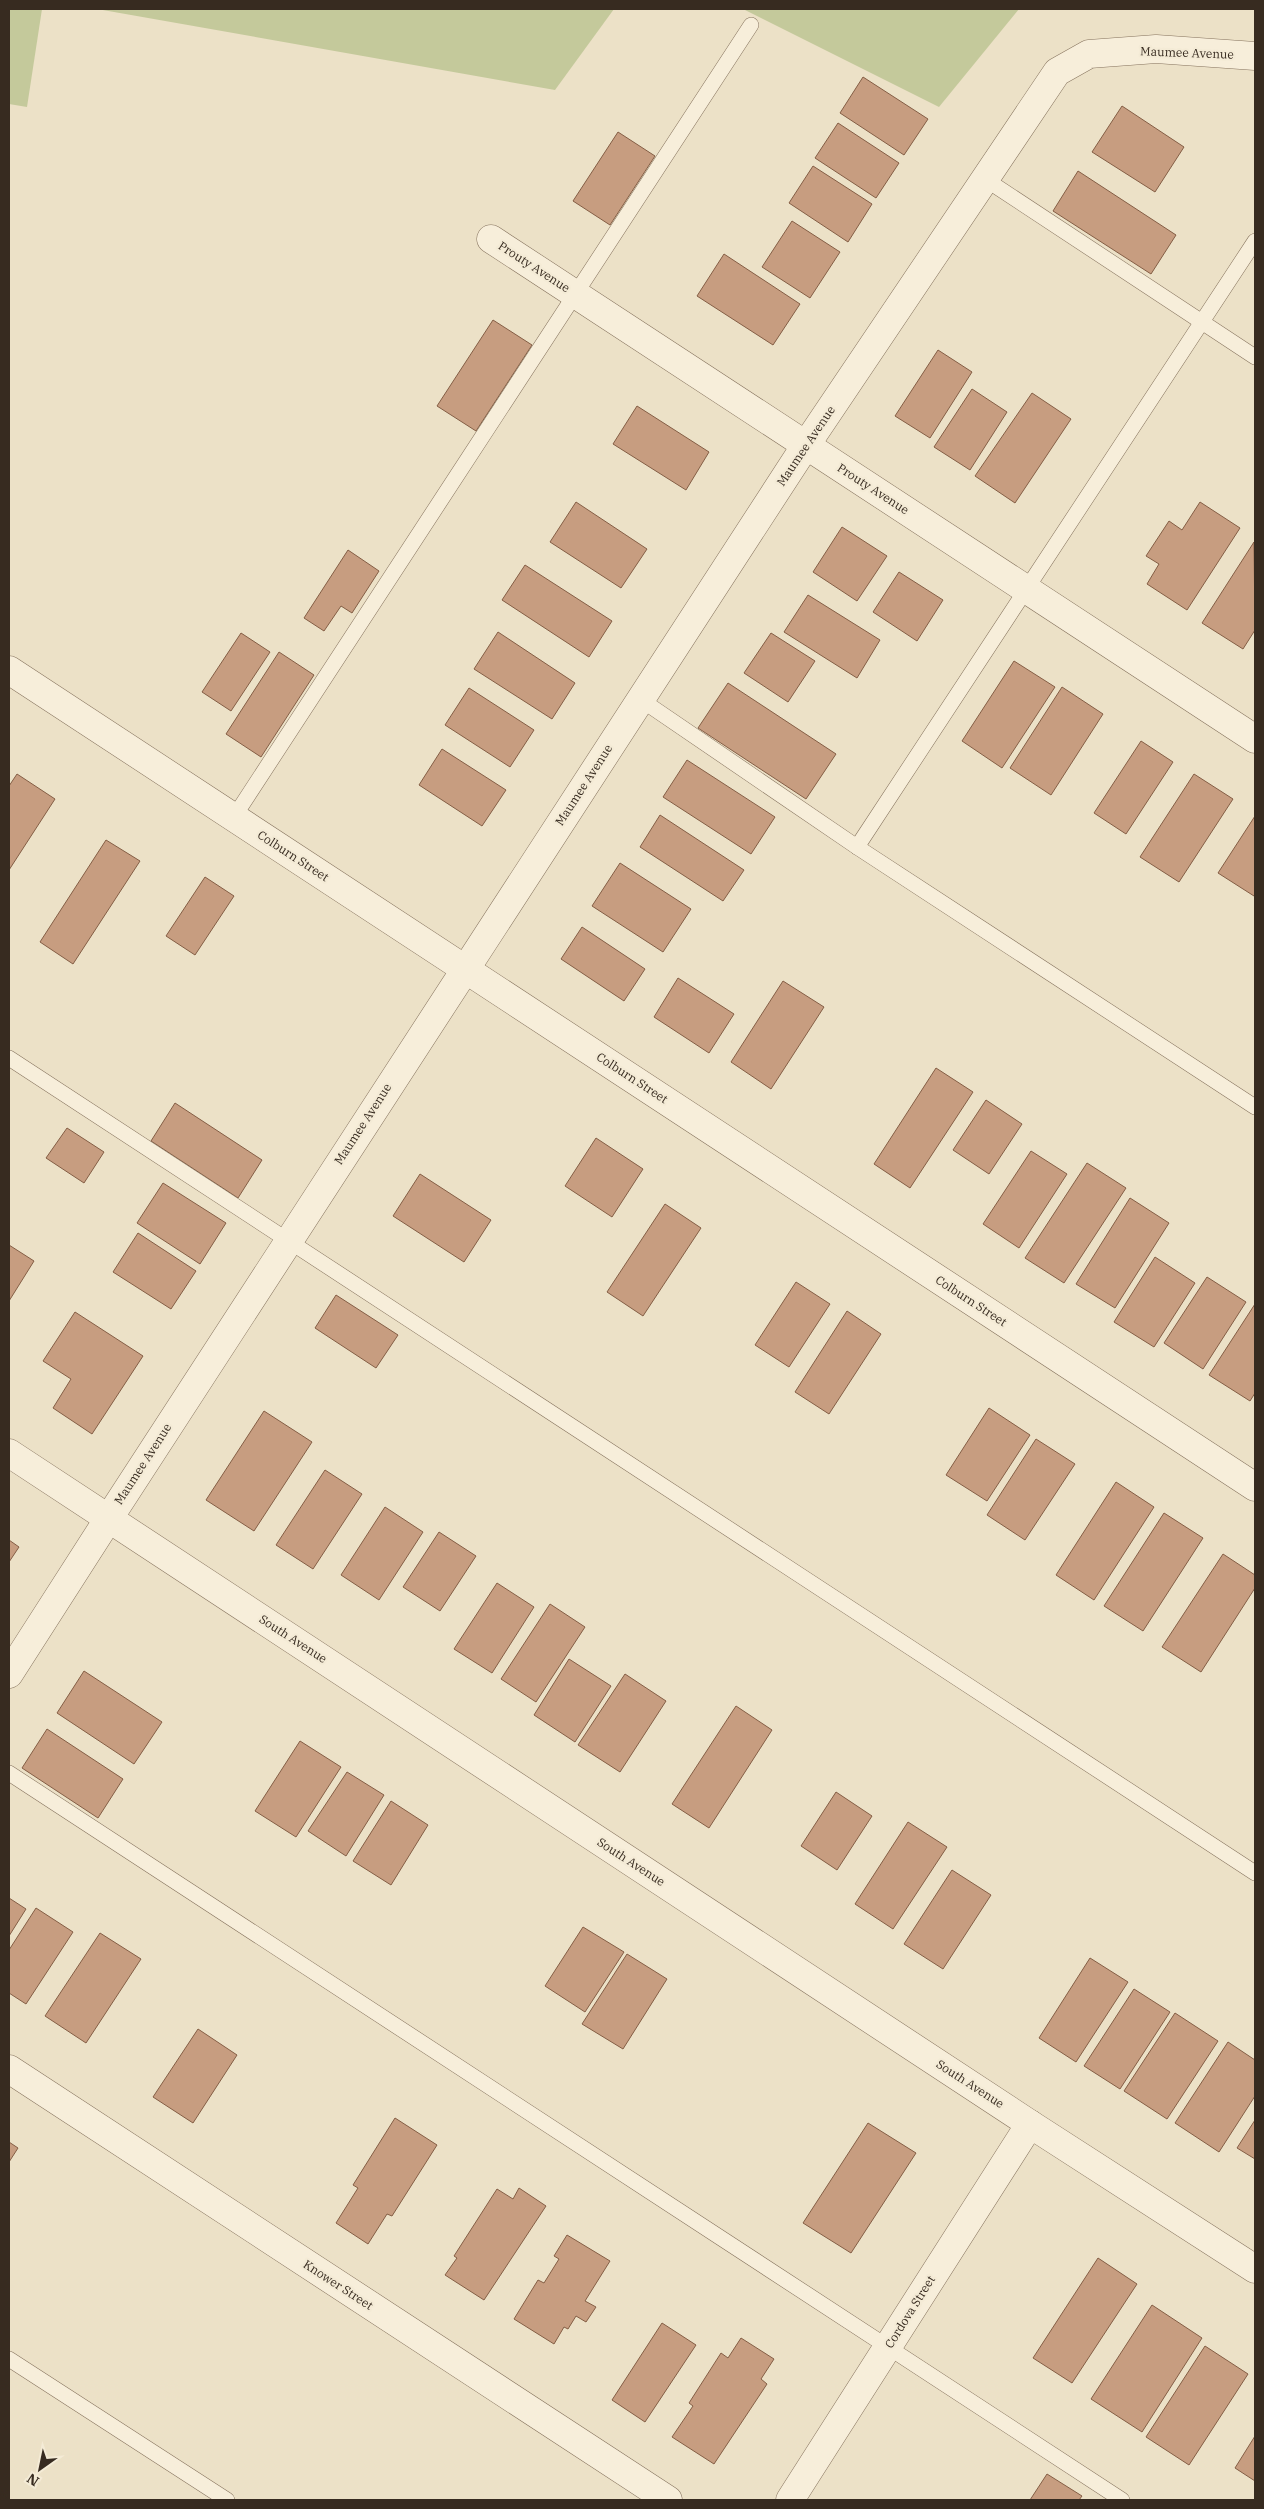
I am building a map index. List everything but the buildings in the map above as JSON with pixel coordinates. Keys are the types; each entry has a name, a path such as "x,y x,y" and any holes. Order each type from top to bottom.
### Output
{"street":[{"name":"Maumee Avenue","path":"9,1674 464,968 806,445 1057,72 1089,54 1156,49 1255,56"},
{"name":"Prouty Avenue","path":"491,238 1255,739"},
{"name":"Colburn Street","path":"9,670 1255,1488"},
{"name":"South Avenue","path":"9,1453 1030,2124 1255,2269"},
{"name":"Knower Street","path":"9,2069 668,2500"},
{"name":"Cordova Street","path":"790,2500 1030,2124"}],"lane":[{"path":"234,817 751,24"},
{"path":"985,179 1255,357"},
{"path":"857,847 1255,241"},
{"path":"640,699 857,847 1255,1107"},
{"path":"9,1058 1255,1873"},
{"path":"9,1773 1122,2500"},
{"path":"9,2359 227,2500"}],"green space":[{"path":"9,9 42,9 27,107 9,104"},
{"path":"97,9 614,9 555,90"},
{"path":"743,9 1019,9 939,107"}]}
